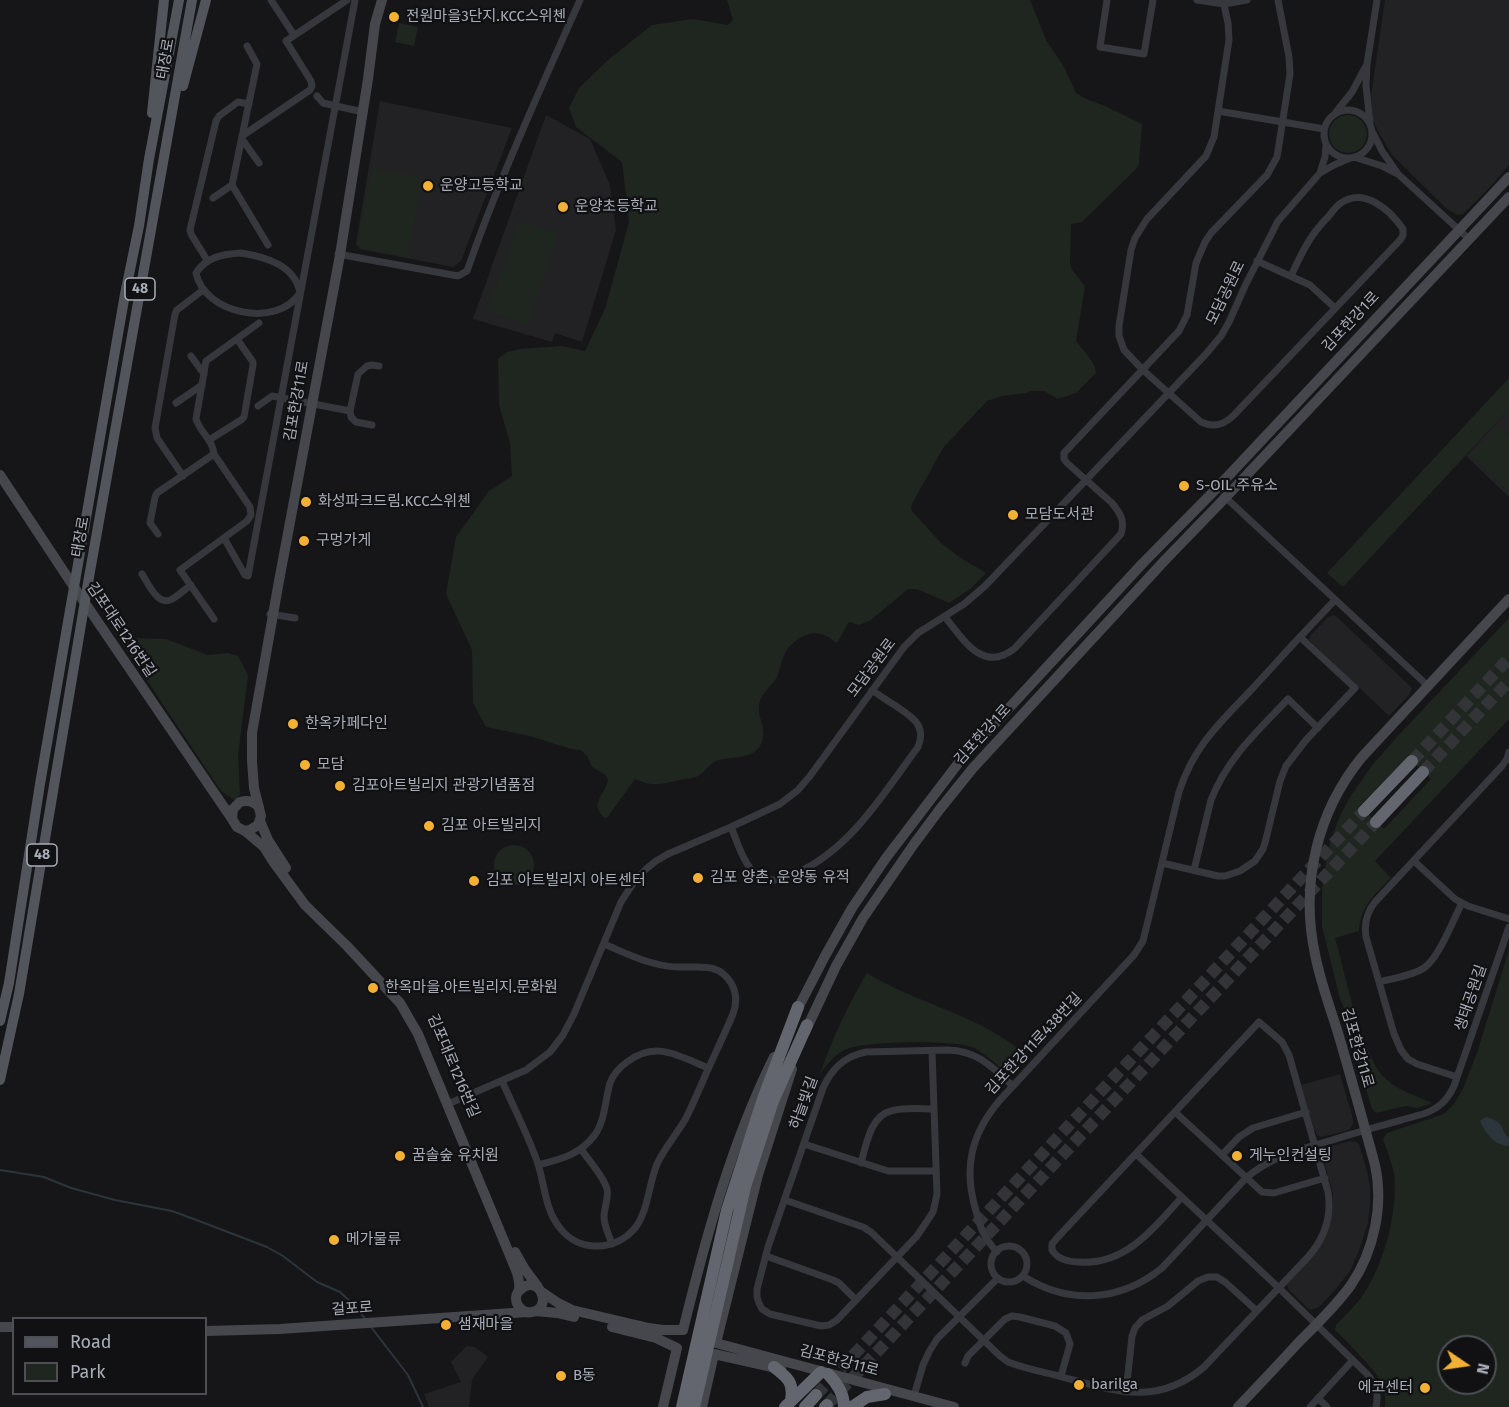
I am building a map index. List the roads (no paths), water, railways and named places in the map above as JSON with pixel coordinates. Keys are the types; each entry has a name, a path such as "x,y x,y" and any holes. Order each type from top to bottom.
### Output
{"highway":[{"path":"1364,811 1412,761"},
{"path":"1376,822 1423,772"},
{"path":"682,1407 694,1379 718,1271 727,1210 743,1157 798,1007"},
{"path":"718,1271 773,1101 807,1025"},
{"path":"774,1367 792,1385 793,1391 788,1404"},
{"path":"788,1404 825,1376 841,1391 844,1407"},
{"path":"694,1379 694,1407"},
{"path":"852,1407 867,1397 885,1394"},
{"path":"805,1407 816,1395"}],"main road":[{"path":"149,159 153,94 164,0"},
{"name":"태장로","path":"0,1021 9,982 40,784 125,294 179,0"},
{"name":"태장로","path":"0,1080 19,994 80,629 192,0"},
{"path":"167,141 206,0"}],"street":[{"path":"271,0 294,35"},
{"path":"242,138 310,90 312,81 286,41 347,0"},
{"path":"224,538 245,575 248,576 355,0"},
{"name":"김포한강11로","path":"240,803 249,787 249,733 338,254 362,111 373,24 380,0"},
{"path":"338,254 458,276 467,271 497,192 580,0"},
{"path":"1107,0 1100,47 1144,54 1153,0"},
{"path":"1197,0 1223,2 1247,0"},
{"path":"945,617 974,651 982,656 1000,657 1015,648 1120,534 1123,526 1119,511 1067,464 1064,453 1172,340 1184,323 1196,263 1205,242 1259,185 1273,166 1277,157 1290,74 1278,0"},
{"path":"1320,172 1364,152 1372,139 1366,98 1367,64 1377,0"},
{"path":"1223,2 1229,40 1214,137 1206,156 1147,219 1135,238 1131,250 1119,327 1119,336 1124,350 1201,422 1215,425 1228,421 1401,239 1403,229 1378,203 1364,199 1347,200 1340,204 1314,231 1291,276"},
{"path":"247,46 257,64 232,185 268,246"},
{"path":"1320,172 1325,158 1324,129 1327,122 1352,92 1367,64"},
{"path":"317,96 323,103 362,111"},
{"path":"207,260 190,230 216,122 219,116 238,102 249,104"},
{"path":"1336,113 1352,110 1365,117 1382,151 1398,174 1469,239"},
{"path":"1218,111 1324,129"},
{"path":"242,138 259,164"},
{"path":"1325,143 1329,150 1342,158 1352,158 1382,166 1398,174"},
{"name":"모담공원로","path":"450,1103 534,1066 550,1052 574,1014 621,902 646,869 668,854 780,804 798,790 904,647 985,586 1170,393 1221,336 1278,221 1320,172"},
{"name":"김포한강1로","path":"683,1330 703,1252 739,1138 757,1092 798,1007 852,908 896,843 960,761 1509,177"},
{"path":"213,198 232,185"},
{"name":"김포한강1로","path":"702,1407 758,1175 807,1025 863,918 940,809 1007,730 1509,197"},
{"path":"241,253 271,260 284,267 295,278 300,293 288,306 258,314 234,309 216,301 202,290 197,282 196,273 207,260 227,254 241,253"},
{"path":"1257,261 1315,288 1335,308"},
{"path":"183,476 157,438 155,428 175,314 202,290"},
{"path":"214,620 180,570 247,521 251,515 250,507 214,454 213,444 196,419 206,361 259,323"},
{"path":"209,440 244,417 253,362 237,339"},
{"path":"191,356 204,374"},
{"path":"372,424 356,422 351,417 350,411 358,375 367,366 379,366"},
{"path":"176,403 202,385"},
{"path":"258,406 272,396 350,411"},
{"path":"158,534 150,524 155,496 214,454"},
{"name":"김포대로1216번길","path":"0,475 232,819"},
{"path":"1216,489 1428,686"},
{"path":"142,574 158,598 163,601 169,600 191,585"},
{"name":"김포한강11로","path":"1238,1407 1317,1324 1352,1283 1364,1261 1378,1211 1377,1177 1314,952 1309,897 1320,831 1345,780 1362,757 1509,599"},
{"name":"김포한강11로438번길","path":"997,1252 983,1233 970,1184 970,1165 975,1141 986,1118 1134,955 1145,933 1179,792 1188,767 1214,729 1335,600"},
{"name":"김포한강11로","path":"1428,686 1447,671 1509,604"},
{"path":"271,614 295,618"},
{"name":"김포한강11로","path":"259,807 254,788 252,733 271,614"},
{"path":"1162,863 1225,876 1245,869 1259,856 1267,836 1282,774 1297,750 1355,688 1300,637"},
{"path":"730,827 751,871 759,877 774,881 801,871 829,854 841,843 861,822 918,747 921,739 921,731 914,719 872,690"},
{"path":"1194,870 1211,800 1227,767 1242,747 1288,699 1318,728"},
{"path":"1457,1077 1423,1067 1404,1055 1394,1034 1366,937 1365,924 1374,902 1502,766 1509,754"},
{"path":"220,801 227,804 240,803 255,803 259,807 261,816 255,828 245,831 237,827 232,819 233,809 240,803"},
{"name":"김포대로1216번길","path":"260,821 268,840 302,891 393,987 413,1012 425,1035 516,1270 519,1281 517,1295"},
{"name":"김포대로1216번길","path":"245,831 264,847 305,905 400,1003 418,1034 518,1257 540,1290 572,1310 649,1328 683,1330"},
{"path":"1414,861 1450,895 1462,903 1509,919"},
{"path":"1379,982 1420,970 1430,963 1462,903"},
{"name":"생태공원길","path":"1365,1130 1423,1114 1440,1106 1448,1096 1457,1077 1509,927"},
{"path":"502,1081 538,1165 554,1221 564,1233 587,1245 612,1244 624,1238 638,1223 644,1211 657,1165 686,1118 736,1007 735,993 728,979 720,971 703,966 682,967 657,964 604,944"},
{"path":"785,1200 863,1227 871,1232 1008,1362 1103,1388 1144,1393 1160,1391 1178,1384 1204,1367 1313,1251 1328,1220 1329,1192 1287,1050 1282,1042 1259,1022 1054,1241 1052,1250 1065,1260 1085,1263 1120,1254 1143,1238 1182,1197"},
{"name":"하늘빛길","path":"932,1050 937,1194 933,1212 917,1236 837,1320 829,1325 821,1326 770,1314 762,1309 757,1297 766,1256 828,1076 842,1060 866,1052 932,1050 960,1050 981,1058 1013,1086"},
{"path":"538,1165 567,1157 581,1149 594,1136 599,1128 611,1080 629,1060 650,1051 665,1051 708,1068"},
{"path":"861,1163 873,1128 882,1115 890,1111 934,1109"},
{"path":"1176,1112 1262,1192 1269,1194 1325,1178"},
{"path":"1222,1155 1239,1137 1252,1128 1306,1112"},
{"path":"1023,1276 1048,1290 1078,1296 1108,1294 1128,1289 1147,1280 1162,1268 1254,1170 1276,1158 1365,1130"},
{"name":"하늘빛길","path":"804,1144 888,1171 936,1171"},
{"path":"581,1149 607,1188 604,1221 612,1244"},
{"path":"1136,1154 1367,1374 1376,1386 1378,1395 1376,1407"},
{"path":"1011,1246 1021,1251 1027,1260 1023,1276 1011,1282 998,1278 992,1269 993,1257 1001,1249 1011,1246"},
{"path":"766,1256 833,1280 856,1299"},
{"path":"1126,1392 1132,1336 1135,1328 1145,1318 1168,1306 1198,1281 1208,1276 1221,1279 1257,1311"},
{"path":"914,1396 923,1365 937,1338 998,1278"},
{"path":"501,1314 509,1308 526,1285 540,1290 543,1300 540,1308 531,1312"},
{"path":"517,1295 519,1307 531,1312 557,1312 656,1338 677,1348 683,1359 694,1363 700,1363 715,1349 710,1333 700,1326 693,1326 683,1330 679,1336 677,1348 663,1407"},
{"name":"걸포로","path":"207,1331 280,1329 531,1312"},
{"path":"965,1363 968,1356 1005,1319 1012,1316 1059,1328 1066,1333 1070,1344 1061,1376"},
{"name":"김포한강11로","path":"715,1349 774,1367 825,1376 936,1407"},
{"name":"김포한강11로","path":"715,1349 954,1407"},
{"path":"1310,1407 1353,1360"},
{"path":"1318,1398 1327,1407"}],"waterway":[{"path":"0,1170 44,1177 71,1188 115,1200 172,1211 267,1247 283,1256 317,1282 340,1292 366,1320"},
{"path":"371,1327 408,1375 423,1407"}],"tunnel":[{"path":"1412,761 1509,658"},
{"path":"1423,772 1509,681"},
{"path":"816,1395 1364,811"},
{"path":"827,1405 1376,822"}],"place":[{"name":"전원마을3단지.KCC스위첸","path":"394,17"},
{"name":"운양고등학교","path":"428,186"},
{"name":"운양초등학교","path":"563,207"},
{"name":"S-OIL 주유소","path":"1184,486"},
{"name":"화성파크드림.KCC스위첸","path":"306,502"},
{"name":"모담도서관","path":"1013,515"},
{"name":"구멍가게","path":"304,541"},
{"name":"한옥카페다인","path":"293,724"},
{"name":"모담","path":"305,765"},
{"name":"김포아트빌리지 관광기념품점","path":"340,786"},
{"name":"김포 아트빌리지","path":"429,826"},
{"name":"김포 양촌, 운양동 유적","path":"698,878"},
{"name":"김포 아트빌리지 아트센터","path":"474,881"},
{"name":"한옥마을.아트빌리지.문화원","path":"373,988"},
{"name":"꿈솔숲 유치원","path":"400,1156"},
{"name":"게누인컨설팅","path":"1237,1156"},
{"name":"메가물류","path":"334,1240"},
{"name":"샘재마을","path":"446,1325"},
{"name":"B동","path":"561,1376"},
{"name":"barilga","path":"1079,1385"},
{"name":"에코센터","path":"1425,1388"}]}
